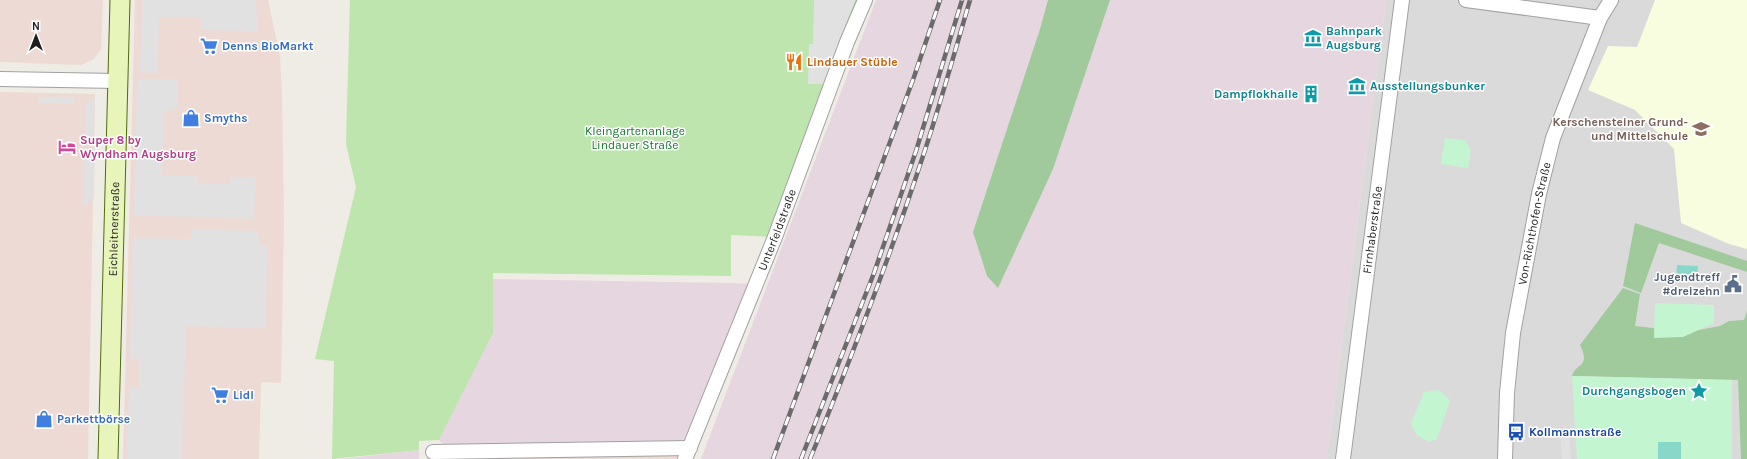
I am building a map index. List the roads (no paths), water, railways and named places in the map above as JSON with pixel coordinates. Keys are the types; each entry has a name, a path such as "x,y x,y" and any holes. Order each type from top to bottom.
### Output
{"main road":[{"name":"Eichleitnerstraße","path":"108,459 120,0"}],"street":[{"name":"Unterfeldstraße","path":"688,453 775,237 846,42 865,0"},
{"name":"Firnhaberstraße","path":"1343,459 1402,0"},
{"path":"1466,0 1600,18"},
{"name":"Von-Richthofen-Straße","path":"1505,459 1507,393 1513,333 1539,194 1553,138 1600,18 1611,0"},
{"path":"0,79 118,81"},
{"path":"433,452 688,453"}],"railway":[{"path":"773,459 914,77 940,0"},
{"path":"801,459 874,273 916,151 962,0"},
{"path":"810,459 840,385 895,237 934,122 970,0"}],"place":[{"name":"Bahnpark Augsburg","path":"1313,38"},
{"name":"Denns BioMarkt","path":"209,46"},
{"name":"Lindauer Stüble","path":"794,62"},
{"name":"Ausstellungsbunker","path":"1357,86"},
{"name":"Dampflokhalle","path":"1311,94"},
{"name":"Smyths","path":"191,118"},
{"name":"Kerschensteiner Grund- und Mittelschule","path":"1701,129"},
{"name":"Super 8 by Wyndham Augsburg","path":"67,147"},
{"name":"Jugendtreff #dreizehn","path":"1733,284"},
{"name":"Durchgangsbogen","path":"1699,391"},
{"name":"Lidl","path":"220,395"},
{"name":"Parkettbörse","path":"44,419"},
{"name":"Kollmannstraße","path":"1516,432"}],"park label":[{"name":"Kleingartenanlage Lindauer Straße","path":"635,138"}]}
